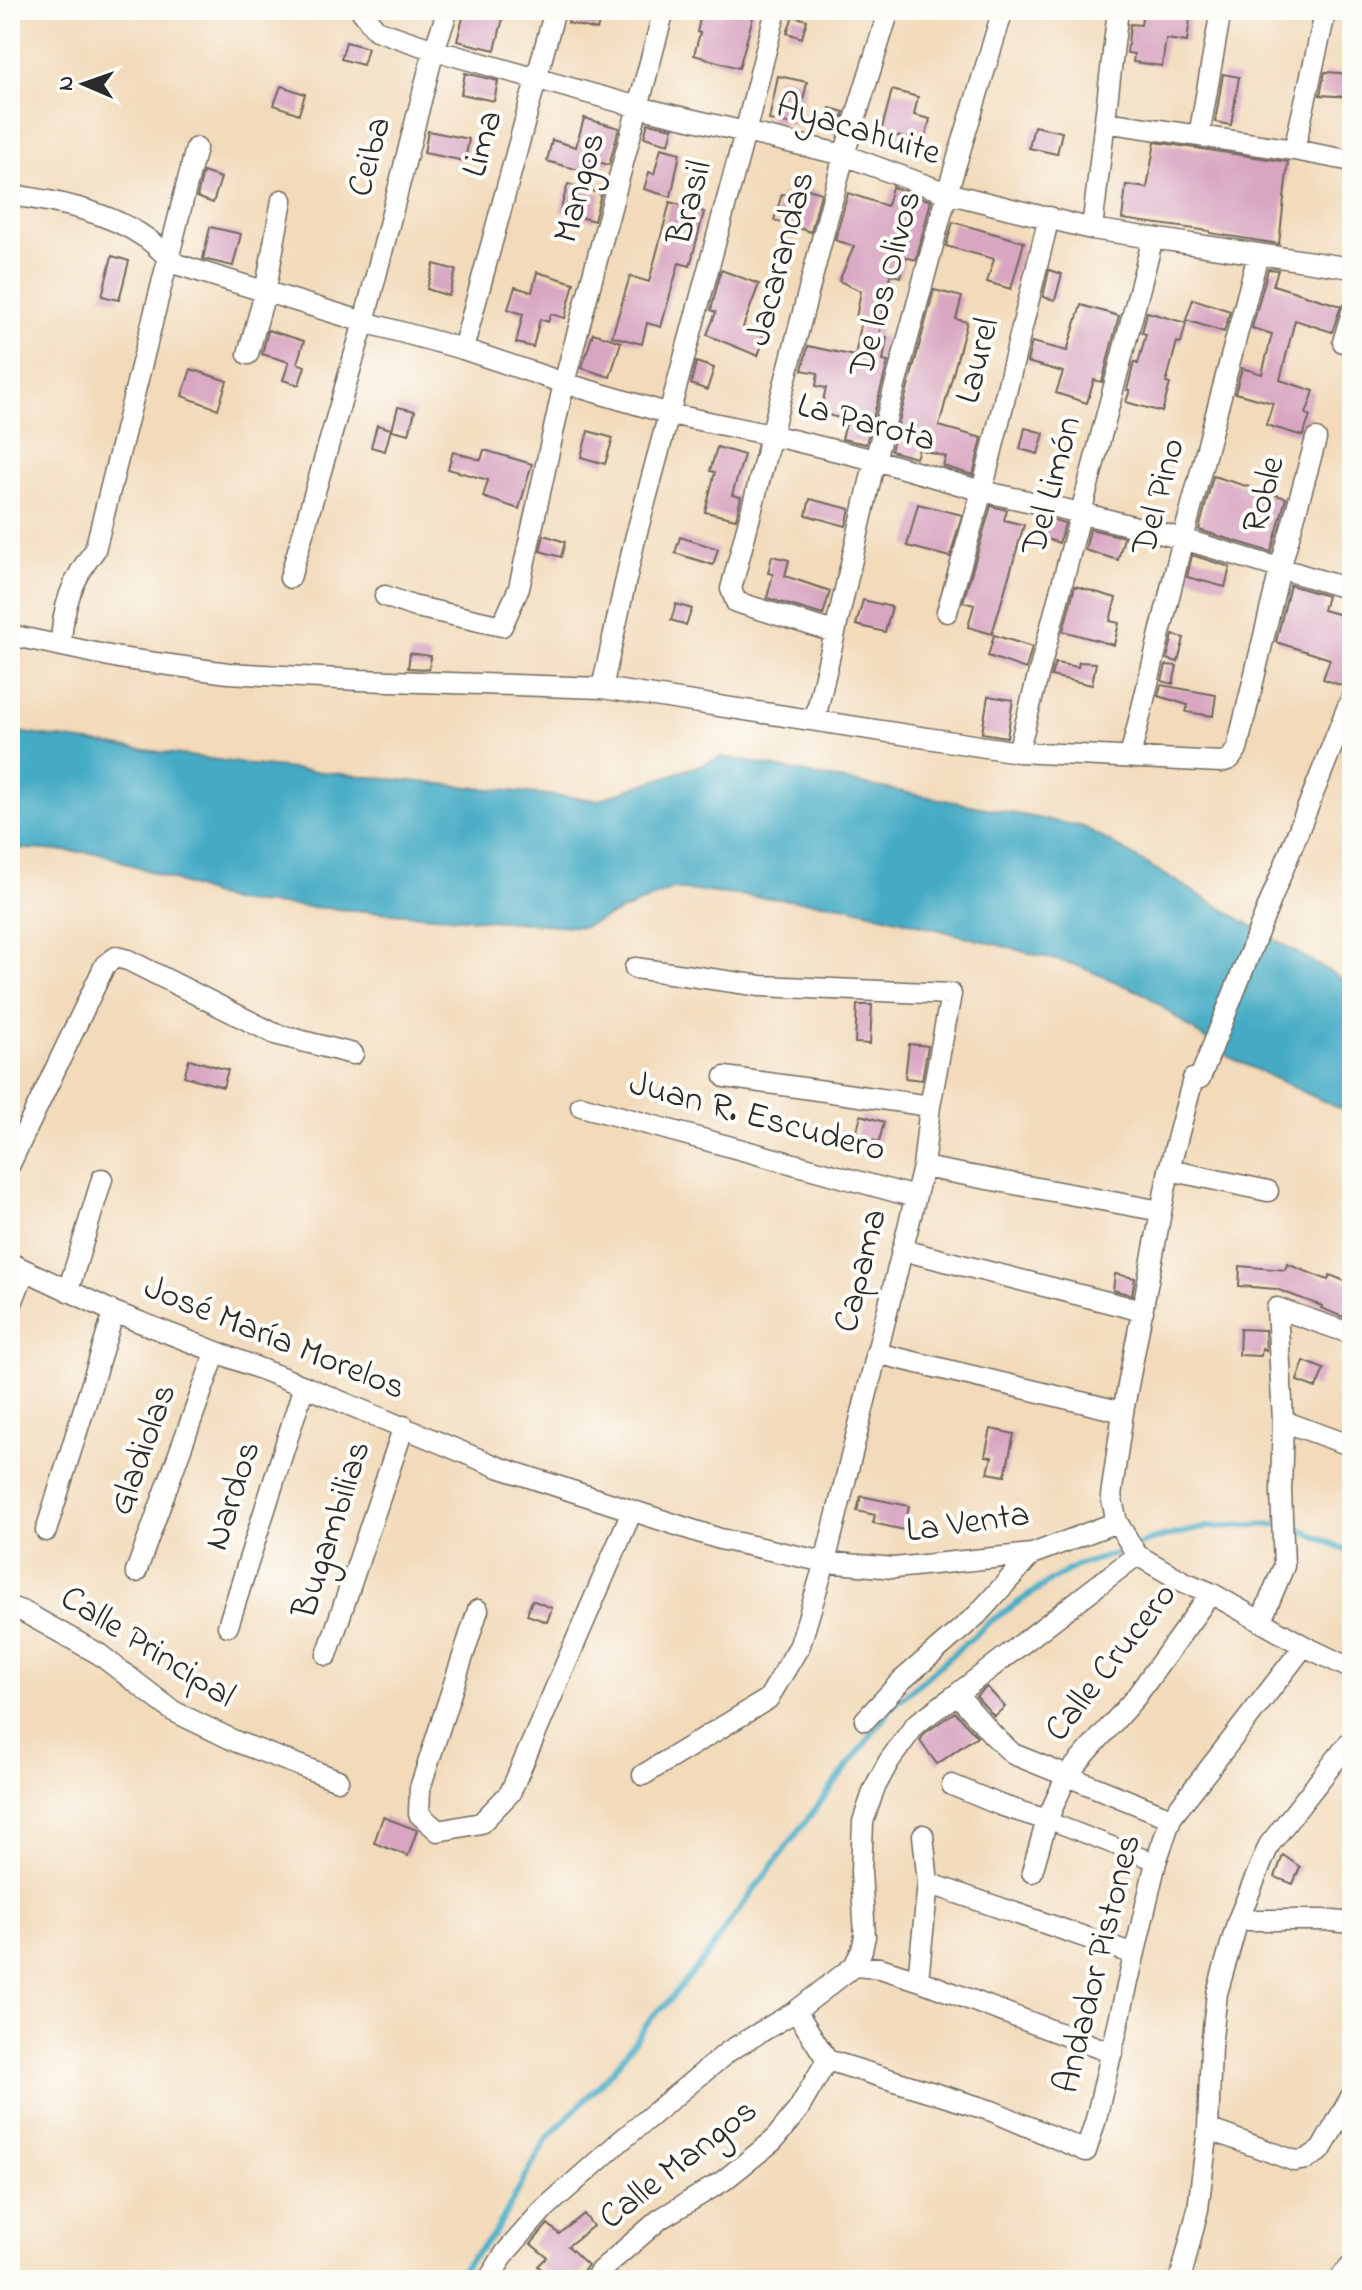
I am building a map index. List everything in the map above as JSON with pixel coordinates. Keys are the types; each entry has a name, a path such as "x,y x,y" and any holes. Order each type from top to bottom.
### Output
{"street":[{"name":"Ayacahuite","path":"361,10 376,30 434,50 638,107 844,155 947,193 1092,229 1352,268"},
{"name":"Ceiba","path":"290,578 364,322 434,50 448,10"},
{"name":"Lima","path":"463,349 555,10"},
{"name":"Mangos","path":"385,596 412,606 502,626 519,588 564,383 664,10"},
{"name":"Brasil","path":"602,688 634,543 776,10"},
{"name":"Jacarandas","path":"834,632 736,602 731,589 844,155 889,10"},
{"name":"De los Olivos","path":"815,719 875,460 947,193 1003,10"},
{"path":"1092,229 1118,10"},
{"path":"1199,136 1221,10"},
{"path":"1294,150 1326,10"},
{"path":"1105,122 1352,161"},
{"path":"61,646 62,621 78,572 95,550 196,148"},
{"name":"La Parota","path":"10,195 88,211 126,226 149,239 168,259 179,265 265,293 463,349 564,383 670,414 875,460 982,491 1183,539 1352,590"},
{"path":"248,354 265,293 282,200"},
{"name":"Laurel","path":"947,612 982,491 1049,217"},
{"name":"Del Limón","path":"1018,752 1153,238"},
{"name":"Del Pino","path":"1130,757 1183,539 1258,255"},
{"path":"1343,342 1352,312"},
{"name":"Roble","path":"1130,757 1221,762 1230,759 1237,749 1280,569 1316,439"},
{"path":"10,635 119,658 228,673 602,688 1018,752 1130,757"},
{"path":"1352,696 1200,1078 1193,1079 1169,1170 1123,1412 1111,1496 1128,1541 1184,1582 1211,1593 1304,1646 1352,1669"},
{"path":"10,1164 105,965 116,957 128,960 275,1034 353,1054"},
{"name":"Capama","path":"635,968 761,986 951,994 930,1106 923,1167 825,1562 800,1645 768,1699 643,1775"},
{"path":"725,1077 930,1106"},
{"name":"Juan R. Escudero","path":"581,1106 915,1197"},
{"path":"923,1167 1161,1211"},
{"path":"1169,1170 1268,1191"},
{"path":"68,1291 102,1179"},
{"path":"902,1250 1143,1311"},
{"path":"10,1308 18,1267"},
{"name":"José María Morelos","path":"18,1267 114,1312 516,1473 632,1511"},
{"path":"1261,1621 1284,1566 1283,1421 1277,1308 1352,1334"},
{"path":"46,1531 114,1312"},
{"name":"Gladiolas","path":"136,1572 216,1352"},
{"path":"876,1353 1123,1412"},
{"name":"Nardos","path":"228,1626 304,1386"},
{"path":"1283,1421 1352,1446"},
{"name":"Bugambilias","path":"327,1655 404,1426"},
{"path":"478,1610 420,1788 419,1814 438,1831 481,1823 510,1793 632,1511"},
{"name":"La Venta","path":"632,1511 720,1539 825,1562 894,1568 1128,1541"},
{"path":"488,2280 506,2252 542,2211 606,2154 729,2051 796,2011 854,1966 865,1936 861,1872 863,1822 867,1806 889,1761 916,1724 957,1694 1128,1541"},
{"path":"865,1720 901,1681 977,1615 1032,1554"},
{"name":"Calle Crucero","path":"1032,1872 1047,1820 1067,1775 1135,1698 1211,1593"},
{"name":"Calle Principal","path":"10,1607 99,1654 173,1711 237,1742 338,1780"},
{"name":"Andador Pistones","path":"827,2060 992,2111 1086,2151 1156,1862 1171,1818 1304,1646"},
{"path":"957,1694 1013,1754 1171,1818"},
{"path":"1178,2280 1198,2209 1208,2129 1211,2047 1217,1993 1238,1920 1269,1845 1352,1739"},
{"path":"952,1785 1156,1862"},
{"path":"918,1980 928,1883 923,1835"},
{"path":"928,1883 1134,1954"},
{"path":"1238,1920 1351,1922"},
{"path":"854,1966 880,1968 918,1980 1112,2053"},
{"path":"796,2011 827,2060"},
{"name":"Calle Mangos","path":"603,2277 660,2219 723,2181 773,2141 798,2110 827,2060"},
{"path":"1208,2129 1295,2161 1307,2159 1321,2150 1352,2095"}],"water":[{"path":"10,731 253,765 598,800 723,757 1084,827 1352,985 1352,1110 1338,1108 1229,1057 1145,994 1076,965 843,905 673,889 583,927 230,901 100,853 10,848"}],"building":[{"path":"465,10 505,10 495,50 457,41"},
{"path":"571,10 601,13 597,30 568,23"},
{"path":"702,10 755,10 739,68 694,55"},
{"path":"1143,10 1191,10 1187,42 1166,39 1162,66 1133,62 1134,54 1127,53 1130,24 1141,25"},
{"path":"793,16 807,20 802,38 787,33"},
{"path":"346,42 368,48 363,65 341,59"},
{"path":"1325,72 1352,74 1352,97 1320,95"},
{"path":"465,73 498,81 494,101 461,94"},
{"path":"1223,74 1239,77 1231,125 1215,122"},
{"path":"778,76 807,82 798,126 769,120"},
{"path":"281,86 305,94 299,114 274,105"},
{"path":"892,90 918,97 914,115 930,119 924,143 881,132"},
{"path":"830,108 844,112 837,134 824,132"},
{"path":"584,118 619,128 609,165 586,159 582,171 547,161 552,140 576,147"},
{"path":"648,123 673,128 669,144 644,137"},
{"path":"1034,126 1062,132 1057,154 1029,148"},
{"path":"428,131 469,139 465,161 424,153"},
{"path":"1155,142 1288,162 1279,244 1122,219 1126,185 1147,188"},
{"path":"661,148 680,153 671,197 644,189 649,172 654,174"},
{"path":"203,172 221,178 213,203 197,197"},
{"path":"568,184 601,194 594,221 560,211"},
{"path":"892,187 931,201 916,260 905,257 900,277 890,274 879,336 887,337 883,361 888,362 866,444 842,439 847,420 820,413 826,388 816,386 818,373 802,370 808,346 855,356 862,319 856,318 861,291 839,281 854,246 835,240 848,193 887,206"},
{"path":"808,189 821,193 811,232 774,220 782,194 806,199"},
{"path":"670,202 704,212 690,266 679,263 661,327 647,323 642,344 612,336 630,276 649,282"},
{"path":"953,222 1024,242 1011,289 987,282 994,259 946,246"},
{"path":"210,227 241,234 233,266 203,259"},
{"path":"112,256 129,261 119,300 102,296"},
{"path":"434,264 456,270 449,296 427,289"},
{"path":"1268,269 1278,270 1273,285 1341,306 1332,332 1295,320 1280,380 1314,391 1303,436 1266,425 1273,403 1235,393 1242,368 1262,374 1272,334 1252,328"},
{"path":"721,270 759,284 743,327 765,336 758,356 707,335 716,312 711,310"},
{"path":"1049,270 1062,274 1055,300 1043,297"},
{"path":"537,272 574,283 565,318 551,314 548,322 540,319 533,347 516,343 523,314 508,309 515,287 532,292"},
{"path":"934,290 962,297 956,319 967,322 939,426 982,438 973,475 943,466 946,457 919,449 916,458 891,451"},
{"path":"1193,299 1230,311 1224,332 1186,320"},
{"path":"1081,305 1119,316 1102,382 1094,380 1087,403 1056,393 1063,372 1027,362 1032,342 1067,351"},
{"path":"1147,312 1186,323 1181,343 1177,342 1162,412 1126,402 1134,362 1138,364 1146,334 1142,333"},
{"path":"268,330 304,341 297,363 305,366 299,385 283,380 289,362 262,354"},
{"path":"593,333 621,342 610,377 582,368"},
{"path":"696,362 714,368 707,390 691,384"},
{"path":"191,369 227,381 218,409 182,396"},
{"path":"398,407 415,411 409,434 392,430"},
{"path":"377,425 391,429 385,451 371,447"},
{"path":"1025,428 1044,433 1038,454 1020,449"},
{"path":"588,431 613,438 605,464 581,457"},
{"path":"717,447 744,455 732,495 741,497 736,519 705,512 715,472 710,471"},
{"path":"484,450 532,464 519,509 483,497 488,480 448,469 453,452 481,460"},
{"path":"1213,476 1286,498 1271,552 1199,530"},
{"path":"810,499 850,509 846,526 806,515"},
{"path":"918,504 962,515 950,557 907,546"},
{"path":"991,506 1007,510 1004,520 1024,525 992,634 968,627 974,605 963,602"},
{"path":"1049,519 1065,523 1059,543 1044,538"},
{"path":"1090,529 1124,537 1118,560 1085,550"},
{"path":"544,535 565,542 561,557 540,551"},
{"path":"680,537 718,549 713,565 675,553"},
{"path":"1192,555 1230,567 1225,587 1187,577"},
{"path":"772,556 789,560 785,576 830,591 823,615 767,598 773,574 768,573"},
{"path":"1290,585 1327,596 1323,610 1352,618 1352,664 1343,686 1323,679 1330,659 1276,642"},
{"path":"1075,586 1116,598 1110,621 1119,623 1114,645 1063,631"},
{"path":"863,600 892,607 885,632 856,625"},
{"path":"676,604 692,609 686,625 671,620"},
{"path":"994,635 1032,647 1026,669 988,656"},
{"path":"1173,635 1184,638 1178,662 1167,659"},
{"path":"410,653 431,656 429,669 408,668"},
{"path":"1079,662 1096,663 1092,685 1051,676 1055,663 1078,667"},
{"path":"1166,665 1177,666 1173,684 1162,681"},
{"path":"1161,685 1216,695 1213,716 1186,712 1188,705 1158,696"},
{"path":"988,696 1013,700 1007,737 982,733"},
{"path":"857,1005 872,1005 870,1044 855,1043"},
{"path":"909,1044 928,1046 922,1080 905,1078"},
{"path":"189,1059 228,1070 223,1087 184,1076"},
{"path":"861,1115 884,1122 879,1142 856,1135"},
{"path":"1287,1264 1328,1280 1330,1275 1352,1284 1352,1297 1343,1317 1276,1289 1239,1286 1240,1266 1285,1270"},
{"path":"1115,1274 1135,1278 1132,1295 1113,1290"},
{"path":"1240,1329 1265,1330 1266,1350 1262,1348 1261,1356 1239,1355"},
{"path":"1304,1361 1324,1369 1316,1388 1297,1381"},
{"path":"991,1429 1014,1434 1005,1476 988,1473 992,1457 985,1456"},
{"path":"861,1496 909,1506 904,1530 873,1523 875,1515 857,1511"},
{"path":"532,1600 552,1608 547,1622 527,1615"},
{"path":"987,1687 1005,1707 994,1716 976,1696"},
{"path":"955,1712 977,1736 937,1764 920,1741 925,1733"},
{"path":"383,1817 417,1830 408,1856 374,1843"},
{"path":"1283,1855 1300,1867 1293,1884 1275,1877"},
{"path":"584,2214 593,2226 568,2246 588,2265 575,2280 553,2280 538,2266 547,2257 531,2244 548,2224 559,2234"}],"waterway":[{"path":"451,2280 494,2234 547,2138 612,2072 653,2016 707,1956 894,1705 991,1621 1076,1566 1151,1540 1208,1527 1277,1524 1298,1528 1352,1553"}]}
